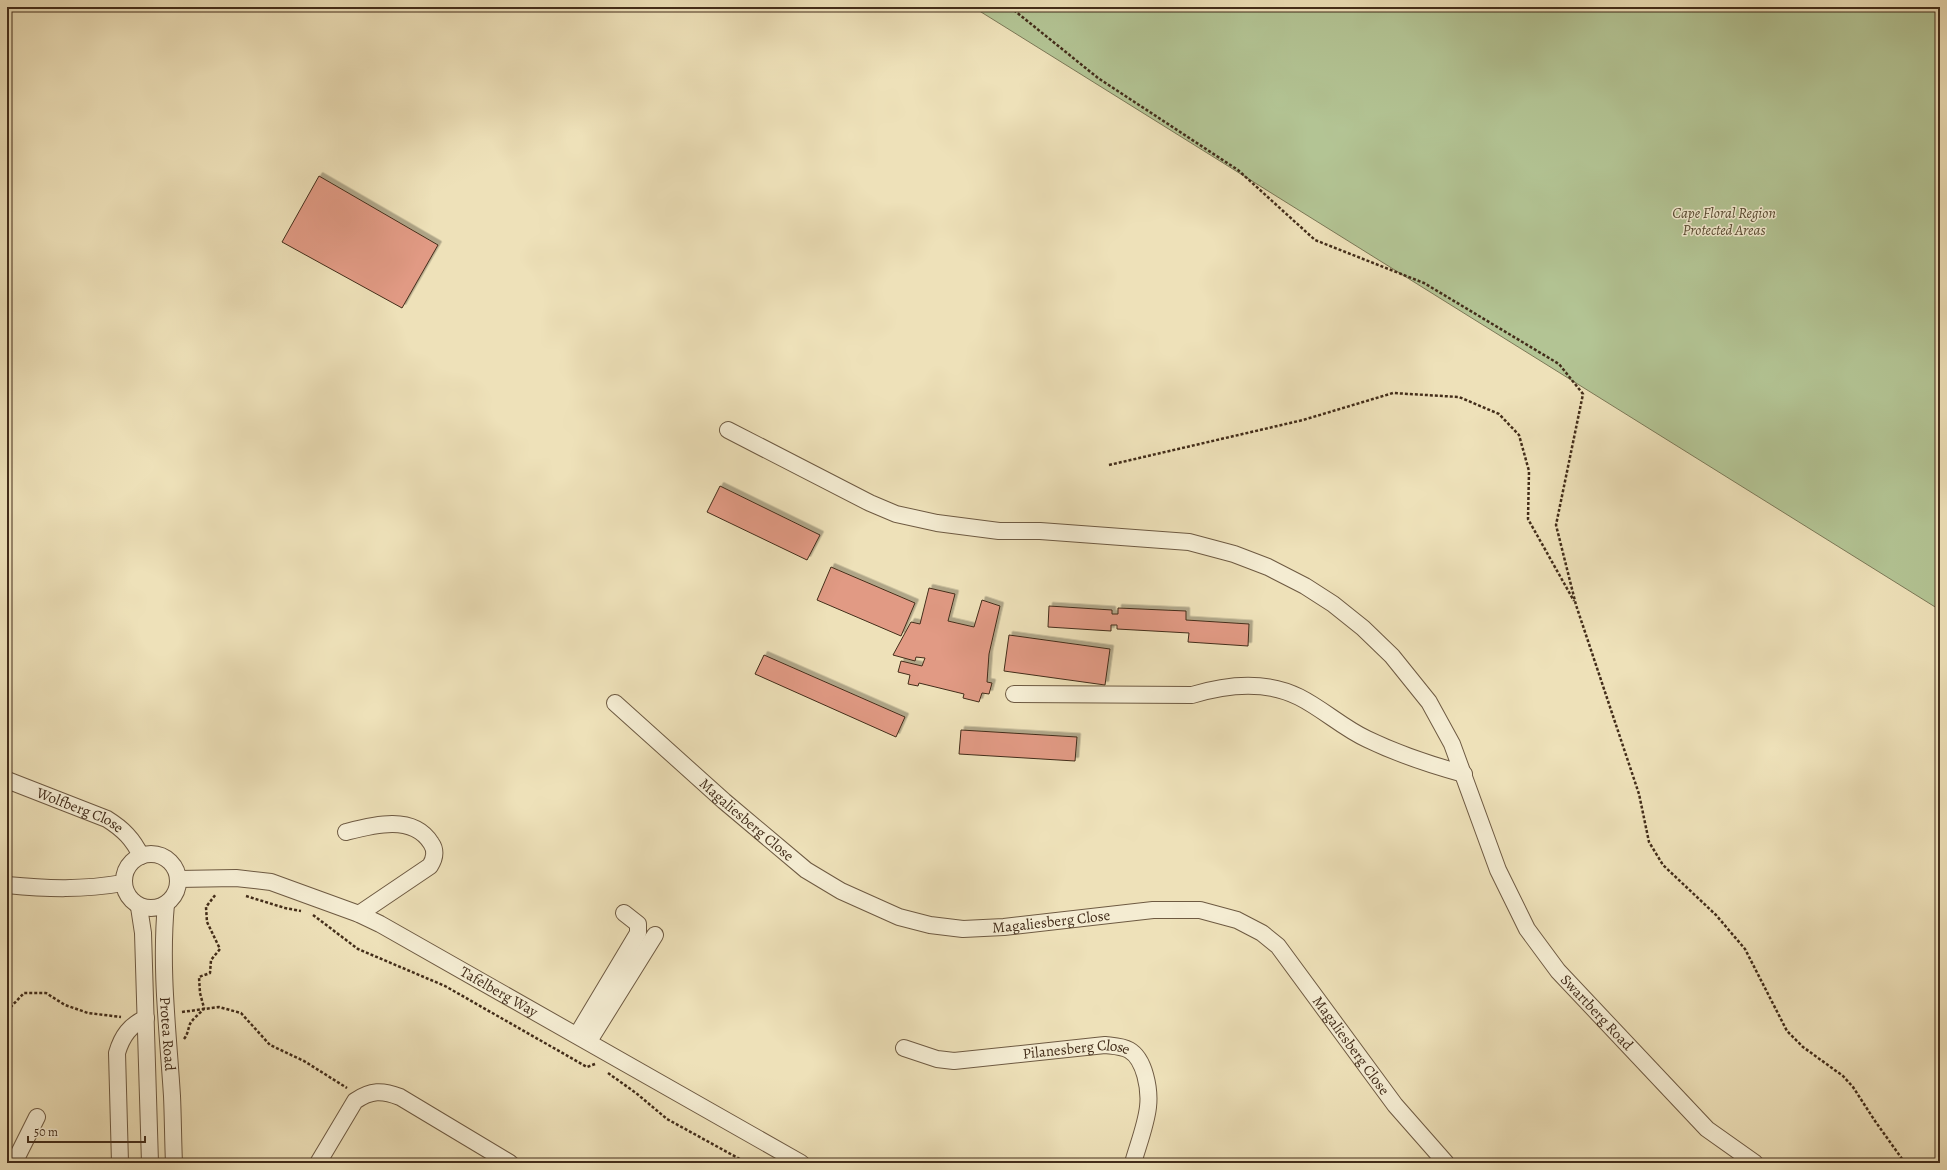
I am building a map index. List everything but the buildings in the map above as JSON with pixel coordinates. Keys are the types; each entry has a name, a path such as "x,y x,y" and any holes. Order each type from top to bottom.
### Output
{"street":[{"name":"Swartberg Road","path":"728,430 870,503 896,514 936,523 999,531 1040,531 1189,542 1234,554 1268,567 1305,586 1333,604 1363,628 1392,656 1428,702 1452,744 1498,870 1527,929 1558,971 1707,1129 1755,1163"},
{"path":"1014,694 1192,695 1213,689 1241,684 1269,686 1299,697 1366,739 1424,763 1464,774"},
{"name":"Magaliesberg Close","path":"615,703 730,806 806,870 841,891 899,917 930,925 963,930 1004,927 1153,910 1200,910 1237,920 1262,933 1278,946 1395,1106 1446,1163"},
{"name":"Wolfberg Close","path":"7,780 107,819 130,836 141,856"},
{"path":"346,832 370,826 400,824 423,833 434,848 435,854 430,866 355,913"},
{"path":"151,854 161,856 171,862 177,872 178,888 173,898 166,904 153,908 140,907 131,901 126,892 123,883 128,866 134,859 141,856 151,854"},
{"name":"Tafelberg Way","path":"178,879 216,877 271,882 355,913 380,924 801,1163"},
{"path":"7,885 71,890 95,888 123,883"},
{"name":"Protea Road","path":"166,904 164,931 165,993 172,1097 174,1163"},
{"name":"Protea Road","path":"140,907 143,933 150,1163"},
{"path":"583,1038 638,933 638,924 624,913"},
{"path":"583,1038 655,935"},
{"path":"120,1163 118,1053 121,1039 136,1022 146,1018"},
{"name":"Pilanesberg Close","path":"904,1048 937,1059 954,1061 1106,1045 1120,1046 1130,1051 1138,1058 1148,1095 1148,1107 1133,1163"},
{"path":"147,1054 169,1053"},
{"path":"318,1163 355,1101 363,1095 386,1091 400,1097 510,1163"},
{"path":"14,1163 37,1117"}],"path":[{"path":"1010,7 1098,78 1238,170 1315,240 1424,283 1559,364 1583,394 1556,525 1576,605 1639,794 1649,842 1663,865 1716,914 1734,933 1745,949 1787,1031 1819,1061 1843,1076 1853,1087 1905,1163"},
{"path":"1109,465 1302,420 1394,393 1459,397 1499,414 1519,435 1529,471 1528,519 1576,605"},
{"path":"183,1040 188,1035 191,1023 200,1015 204,1008 200,994 198,977 210,973 211,960 220,949 208,922 206,906 214,894 222,894"},
{"path":"244,895 285,908 308,912 358,949 445,986 587,1067 596,1064 601,1068"},
{"path":"7,1011 24,993 46,993 65,1005 88,1013 127,1018"},
{"path":"178,1013 219,1007 241,1013 270,1045 304,1062 351,1090 363,1095"},
{"path":"607,1072 636,1093 667,1120 746,1163"}],"green space":[{"name":"Cape Floral Region Protected Areas","path":"973,7 1940,7 1940,610"}]}
